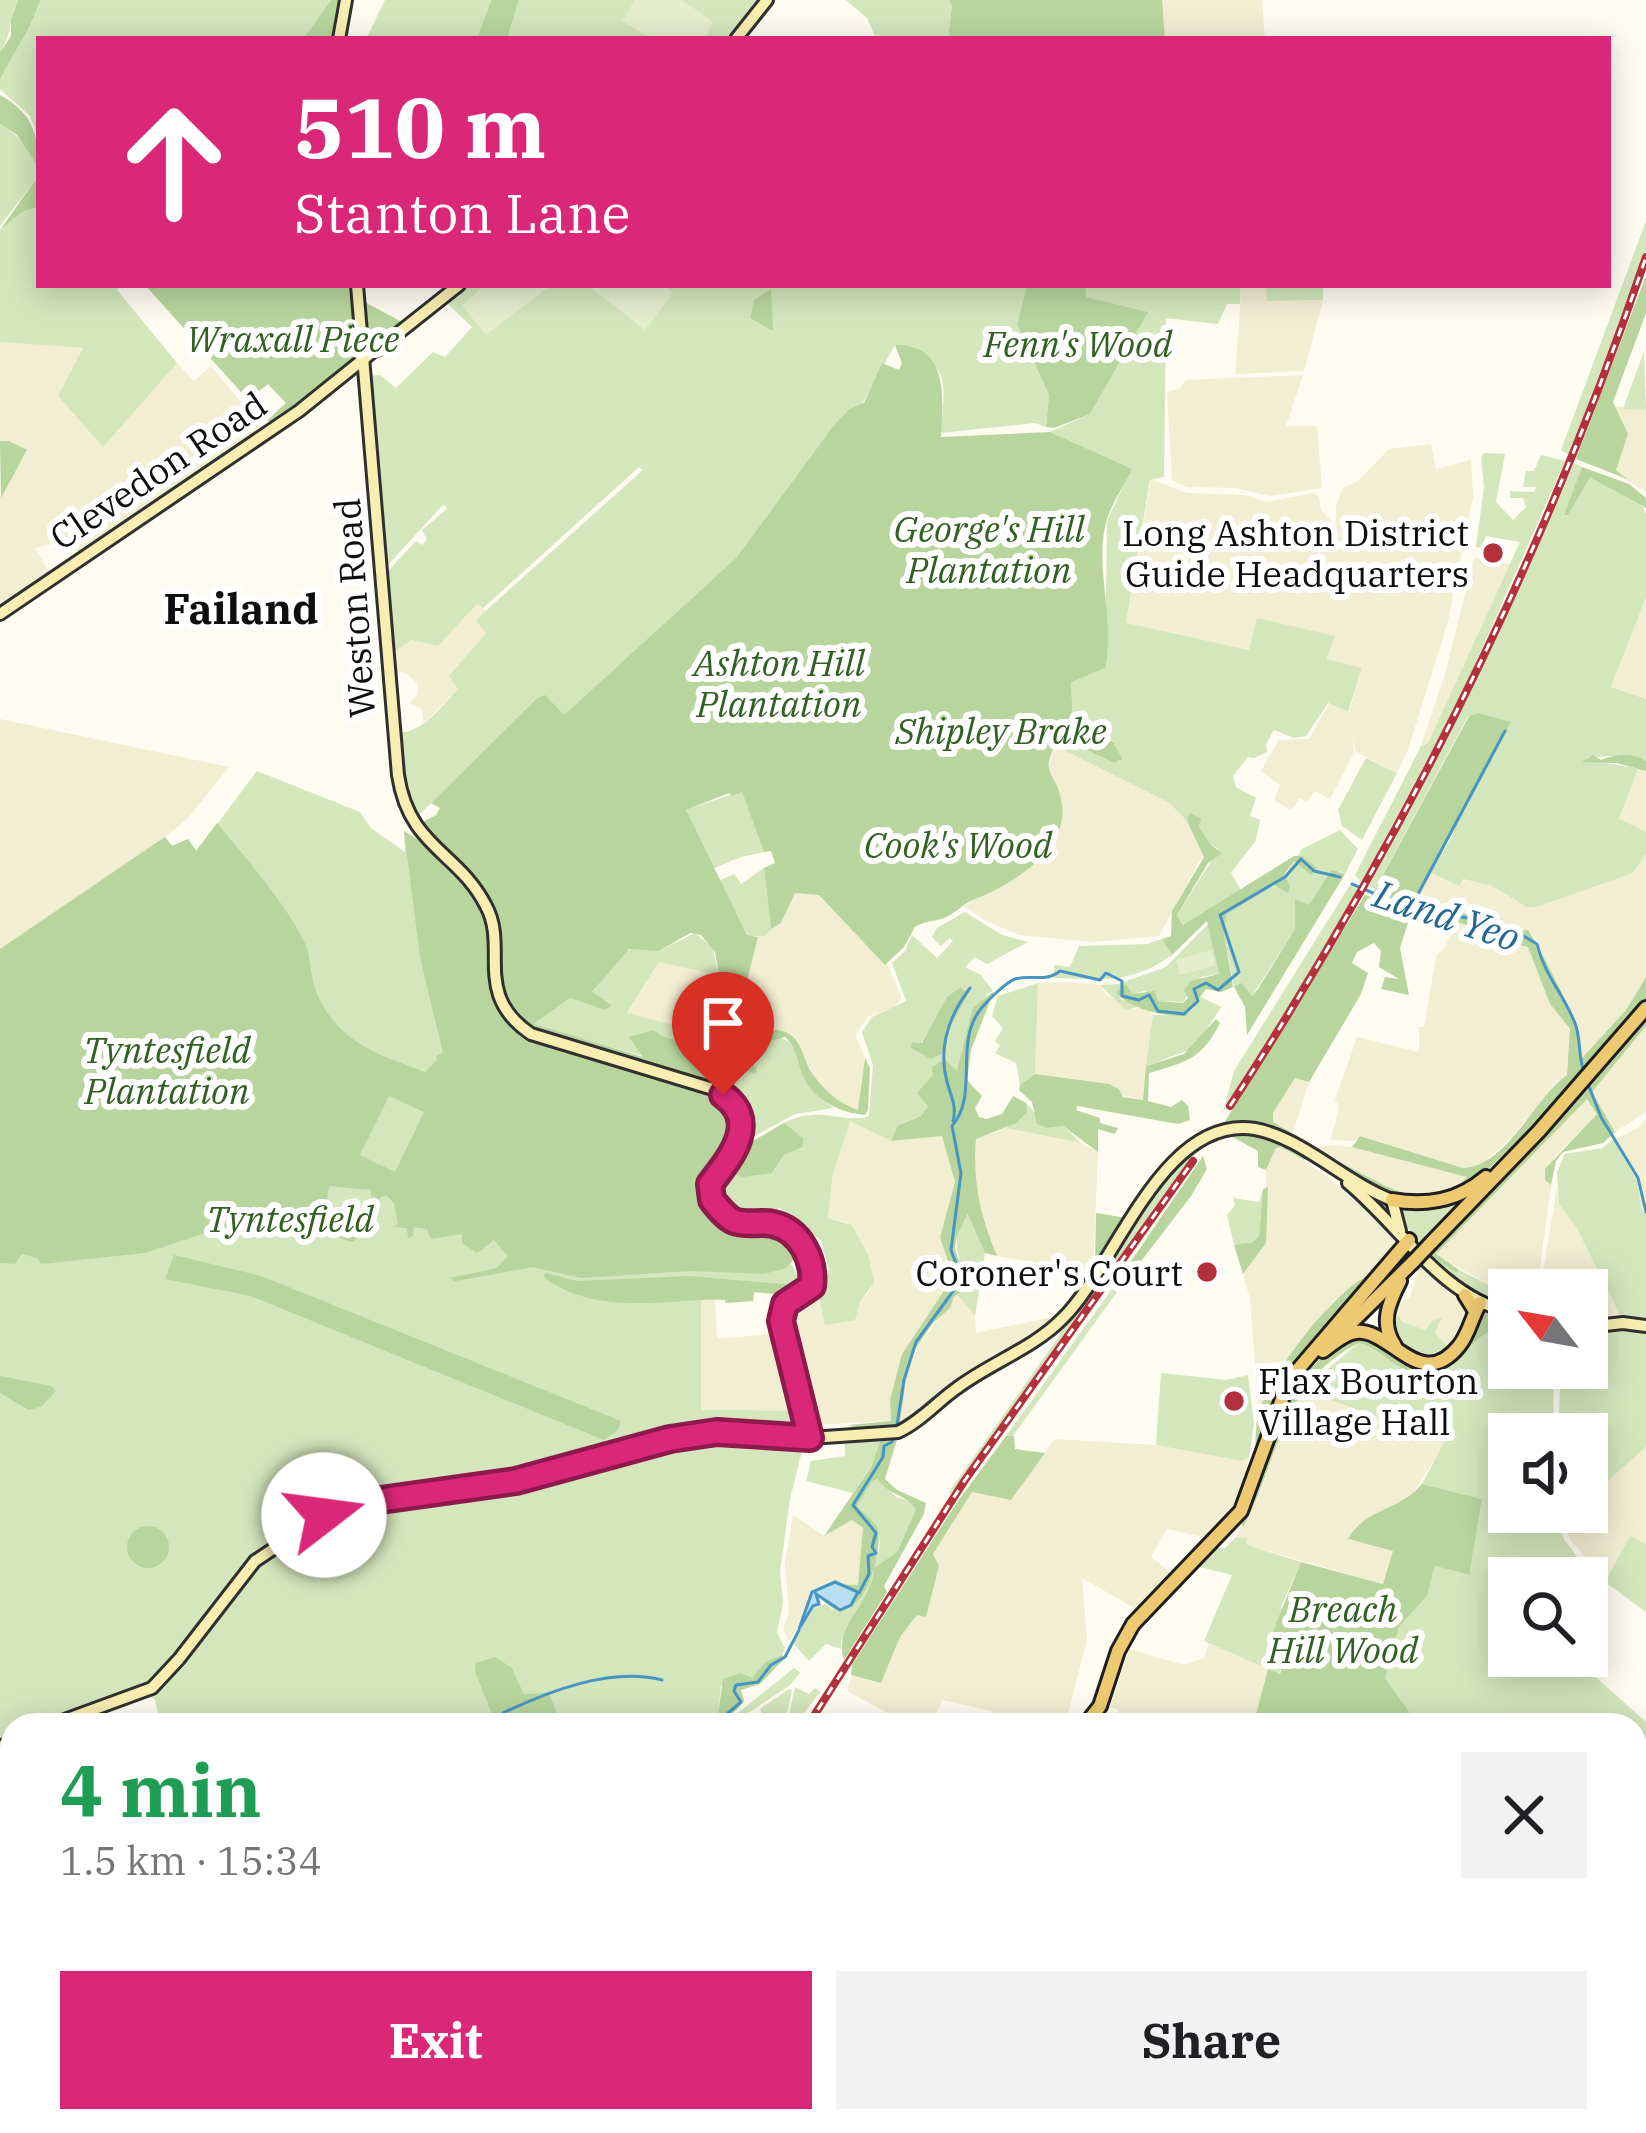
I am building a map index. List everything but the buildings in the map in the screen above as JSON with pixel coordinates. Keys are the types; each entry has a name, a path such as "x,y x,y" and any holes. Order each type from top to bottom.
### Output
{"main road":[{"path":"340,36 346,0"},
{"path":"738,36 767,0"},
{"path":"357,288 363,361"},
{"name":"Clevedon Road","path":"0,614 302,408 455,288"},
{"path":"359,317 355,338 363,361"},
{"path":"361,339 381,345"},
{"name":"Weston Road","path":"363,361 404,805 422,836 487,907 500,997 518,1025 531,1034 712,1089 737,1108 742,1121 740,1140 710,1184 712,1200 736,1222 773,1223 782,1228 809,1256 812,1286 785,1304 781,1321 810,1438"},
{"path":"1283,1394 1539,1131 1646,1008"},
{"path":"84,1713 152,1688 255,1561 324,1515 359,1503 516,1481 670,1439 717,1432 810,1438 896,1432 1066,1316 1164,1172 1218,1131 1246,1129 1276,1135 1377,1194 1424,1203 1466,1191 1539,1131"},
{"path":"1327,1166 1465,1295 1488,1308"},
{"path":"1377,1194 1371,1200 1399,1231"},
{"path":"1094,1713 1132,1624 1241,1511 1283,1394 1399,1231 1392,1200"},
{"path":"1404,1357 1385,1323 1393,1294 1414,1261"},
{"path":"1323,1351 1347,1334 1363,1332 1404,1357 1425,1362 1446,1357 1460,1345 1480,1306"},
{"path":"1608,1325 1646,1326"}],"shaded area":[{"path":"1161,0 1262,0 1265,36 1165,36"},
{"path":"1242,288 1266,288 1268,301 1323,300 1304,371 1235,374"},
{"path":"0,342 84,348 58,396 103,446 177,363 194,381 211,366 264,430 82,553 58,543 35,548 51,575 0,609 0,497 27,451 0,441"},
{"path":"1303,375 1286,426 1317,426 1322,488 1270,496 1235,488 1187,487 1172,480 1167,392 1179,389 1186,380"},
{"path":"1615,406 1646,410 1646,491 1613,473 1628,435"},
{"path":"1431,444 1436,469 1471,460 1473,497 1448,621 1408,750 1397,773 1356,752 1353,738 1354,753 1330,799 1315,791 1307,802 1300,798 1291,810 1274,800 1280,785 1261,771 1279,740 1309,739 1329,704 1349,712 1362,669 1326,659 1334,636 1258,619 1250,650 1126,624 1151,479 1187,493 1245,495 1267,502 1312,493 1319,496 1321,510 1336,526 1336,506 1343,488 1358,481 1389,449"},
{"path":"1474,558 1510,564 1428,743 1421,746 1444,678"},
{"path":"1646,597 1646,699 1611,687"},
{"path":"477,604 486,611 481,615 486,633 450,675 458,689 424,724 422,709 410,703 418,694 418,684 406,673 393,671 391,652 411,640 438,646"},
{"path":"0,719 229,767 187,819 165,837 0,949"},
{"path":"1055,746 1168,802 1187,821 1204,853 1159,936 1092,942 1019,935 964,906 1025,872 1053,843 1062,809 1047,773"},
{"path":"1638,769 1646,771 1646,832 1619,820"},
{"path":"1646,854 1646,977 1626,1010 1582,1058 1578,1025 1546,967 1538,941 1528,930 1503,931 1467,914 1414,905 1431,873 1458,886 1462,879 1492,886 1527,907 1633,873"},
{"path":"795,892 819,896 887,963 902,999 893,1008 869,1016 855,1035 865,1058 859,1110 839,1103 813,1076 798,1041 774,1030 744,1041 731,1040 627,1014 660,961 747,981 758,937 781,923"},
{"path":"1455,919 1483,935 1528,947 1550,1004 1570,1030 1567,1075 1479,1167 1463,1168 1361,1136 1354,1141 1331,1140 1339,1106 1335,1100 1357,1037 1419,1052 1419,1027 1424,1027 1436,956 1446,946"},
{"path":"1038,983 1100,985 1106,995 1134,1010 1144,1005 1153,1015 1143,1100 1035,1074"},
{"path":"1646,1026 1646,1112 1615,1132 1592,1092"},
{"path":"1295,1078 1309,1082 1291,1139 1292,1133 1273,1121 1272,1113"},
{"path":"1587,1098 1597,1114 1555,1156 1545,1180 1551,1185 1540,1269 1488,1269 1488,1284 1435,1255"},
{"path":"1646,1119 1646,1214 1638,1182 1613,1140"},
{"path":"850,1120 891,1141 942,1135 955,1183 940,1237 953,1277 902,1354 890,1400 891,1421 811,1425 787,1319 797,1305 820,1301 825,1324 871,1290 849,1223 828,1218 833,1174"},
{"path":"1006,1128 1081,1143 1098,1152 1093,1273 997,1256 973,1173 976,1139"},
{"path":"1276,1148 1323,1173 1353,1201 1364,1201 1401,1240 1379,1271 1334,1300 1277,1374 1259,1415 1250,1299 1243,1274 1266,1242 1266,1170"},
{"path":"1314,1148 1364,1148 1468,1177 1453,1189 1434,1194 1395,1193"},
{"path":"1557,1187 1559,1204 1597,1269 1543,1269"},
{"path":"1420,1262 1468,1303 1472,1313 1451,1350 1435,1333 1442,1320 1426,1330 1402,1322 1396,1310 1410,1297"},
{"path":"1608,1291 1622,1319 1608,1321"},
{"path":"957,1294 975,1316 976,1333 1063,1315 983,1368 977,1365 979,1370 899,1429 909,1359"},
{"path":"701,1299 715,1299 717,1339 782,1333 802,1411 701,1411"},
{"path":"1302,1390 1446,1442 1409,1499 1389,1507 1349,1540 1394,1551 1383,1584 1253,1547 1246,1544 1246,1538 1236,1537 1261,1491 1287,1414"},
{"path":"1055,1439 1156,1445 1242,1461 1249,1457 1241,1502 1211,1539 1167,1529 1151,1557 1172,1573 1138,1610 1082,1578 1087,1640 1068,1713 991,1713 942,1700 937,1713 888,1713 847,1691 852,1676 881,1683 900,1637 917,1615 933,1554 972,1492 1011,1499"},
{"path":"1646,1447 1646,1544 1630,1536 1608,1576 1608,1557 1585,1557 1567,1533 1608,1533 1608,1480"},
{"path":"793,1515 824,1536 852,1520 863,1529 864,1542 858,1586 828,1584 814,1592 790,1641 783,1630 789,1612 785,1563"},
{"path":"1209,1643 1268,1669 1256,1713 1118,1713 1110,1707 1129,1649 1184,1665 1204,1658"}],"green space":[{"path":"0,0 18,0 0,52"},
{"path":"18,0 40,0 0,80 0,52 11,36"},
{"path":"40,0 331,0 305,36 36,36 36,131 30,116 0,89 0,80"},
{"path":"331,0 342,0 336,36 305,36"},
{"path":"385,0 491,0 478,36 367,36"},
{"path":"491,0 519,0 508,36 478,36"},
{"path":"519,0 762,0 731,36 508,36"},
{"path":"635,0 682,0 713,22 706,36 647,36 622,21"},
{"path":"846,0 949,0 952,6 948,36 875,36 867,18"},
{"path":"949,0 1162,0 1165,36 948,36"},
{"path":"0,95 31,125 36,164 17,135 0,124"},
{"path":"0,124 26,146 36,165 36,179 0,226"},
{"path":"36,179 36,208 0,230"},
{"path":"36,208 36,288 118,288 177,363 103,447 58,396 83,348 0,342 0,230"},
{"path":"1646,221 1646,250 1569,455 1561,450"},
{"path":"1646,276 1646,313 1613,402 1628,434 1616,470 1627,479 1576,459"},
{"name":"Wraxall Piece","path":"148,288 353,288 353,359 271,423 267,420 286,403 268,384 248,400"},
{"path":"465,288 1026,288 1017,325 1049,395 1046,427 1035,423 941,433 944,399 936,366 895,345 862,404 849,409 834,425 736,558 563,716 536,699 416,818 407,803 399,733 425,723 458,689 449,676 486,633 476,621 481,615 643,470 639,467 483,608 477,604 438,646 411,640 393,652 386,573 416,541 422,545 427,540 422,530 447,509 441,507 386,567 371,376 380,375 396,388 433,352 445,357 472,327 447,303"},
{"path":"482,288 547,288 486,335 462,305"},
{"path":"591,288 667,288 673,293 645,330"},
{"name":"Fenn's Wood","path":"1026,288 1085,288 1086,297 1148,312 1090,414 1054,428 1046,427 1049,395 1017,325"},
{"path":"1085,288 1241,288 1240,304 1227,304 1218,324 1166,318 1164,477 1150,480 1126,623 1249,650 1257,618 1335,636 1326,659 1362,668 1348,712 1328,703 1306,736 1294,738 1274,730 1267,752 1248,757 1233,776 1236,787 1256,798 1250,816 1260,820 1256,840 1231,873 1241,890 1184,925 1177,915 1219,849 1199,827 1200,818 1189,813 1187,821 1168,802 1055,746 1060,736 1114,763 1116,745 1073,721 1071,681 1105,668 1107,521 1131,469 1050,432 1090,414 1147,312 1085,297"},
{"path":"1266,288 1323,288 1323,300 1267,301"},
{"path":"771,289 773,331 750,318 754,300"},
{"path":"361,300 402,322 381,339 371,337 365,329"},
{"path":"895,345 913,347 934,364 942,391 941,437 1050,432 1132,469 1108,515 1103,540 1105,668 1071,682 1073,721 1114,743 1122,759 1114,763 1060,737 1049,767 1062,804 1062,821 1046,852 1003,886 945,917 915,927 904,947 885,965 819,895 795,893 781,923 771,929 764,868 775,863 771,851 764,852 742,792 686,810 747,935 758,937 747,981 719,975 715,952 701,935 690,933 659,951 629,949 592,992 612,1005 605,1010 570,998 534,1024 643,1057 629,1037 654,1030 717,1064 727,1039 782,1031 799,1044 823,1087 858,1110 865,1058 870,1068 865,1115 839,1109 817,1095 785,1037 736,1051 735,1057 757,1067 756,1074 733,1066 733,1087 718,1079 719,1070 712,1085 525,1027 502,999 495,916 419,824 436,815 440,808 431,803 536,699 545,695 564,715 736,558 834,425 849,409 864,403 882,363 899,370 902,363"},
{"path":"1644,351 1646,410 1623,409"},
{"path":"0,441 27,450 1,498"},
{"path":"1505,454 1496,502 1513,520 1526,507 1523,498 1510,498 1510,491 1534,492 1536,487 1523,487 1526,471 1534,471 1541,455 1565,461 1459,700 1362,882 1355,875 1421,746 1428,743 1520,542 1486,536 1481,548 1476,547 1484,487 1481,457"},
{"path":"1574,463 1582,467 1565,515 1589,477 1643,507 1646,514 1646,597 1611,687 1646,699 1646,761 1587,757 1638,769 1619,819 1646,832 1646,854 1633,873 1536,907 1527,907 1492,886 1463,879 1459,886 1431,873 1452,836 1494,719 1468,716 1375,889 1369,886 1472,689"},
{"path":"1582,467 1629,484 1646,498 1646,508 1590,477 1564,515"},
{"path":"1478,713 1511,722 1414,905 1467,914 1503,931 1528,930 1578,1028 1582,1058 1626,1010 1646,977 1646,1003 1560,1102 1471,1185 1421,1200 1386,1195 1318,1154 1411,1195 1449,1191 1467,1177 1352,1147 1360,1136 1463,1168 1479,1164 1507,1143 1567,1075 1570,1029 1550,1004 1528,947 1445,918 1417,914 1413,907 1400,948 1409,995 1381,989 1385,977 1399,979 1379,967 1381,951 1374,943 1357,952 1352,963 1368,973 1361,994 1309,1082 1295,1078 1273,1113 1273,1122 1292,1133 1291,1139 1224,1123 1365,895 1371,897 1469,716"},
{"path":"1593,755 1601,760 1635,756 1646,761 1646,771 1616,763 1582,762"},
{"path":"1366,758 1397,773 1362,840 1342,826 1338,810"},
{"name":"Tyntesfield","path":"257,771 360,812 371,828 405,852 404,831 414,837 456,877 481,913 489,940 492,997 509,1026 720,1160 708,1180 709,1209 725,1223 772,1230 799,1252 791,1264 805,1286 782,1301 777,1294 754,1292 753,1301 701,1300 701,1410 802,1411 804,1425 793,1431 725,1429 509,1479 364,1498 275,1542 158,1680 143,1687 142,1679 140,1692 69,1713 0,1713 0,949 165,837 172,846 188,839 197,851"},
{"path":"742,791 764,852 712,869 685,810"},
{"path":"1189,813 1201,818 1199,827 1222,853 1208,863 1177,915 1183,925 1294,856 1302,856 1317,868 1311,875 1294,861 1284,875 1288,893 1274,885 1227,914 1224,933 1233,987 1221,992 1206,989 1186,1016 1177,1016 1139,1008 1116,993 1126,984 1132,994 1154,991 1158,1001 1183,1003 1191,981 1219,974 1207,921 1172,955 1162,939 1171,936 1172,911 1204,857 1187,821"},
{"name":"Tyntesfield Plantation","path":"217,823 302,937 316,991 335,1023 361,1044 425,1072 443,1053 420,957 404,831 414,837 480,904 489,933 492,1000 499,1014 534,1039 710,1093 721,1101 732,1114 736,1132 706,1179 707,1202 728,1221 776,1234 799,1252 786,1268 764,1274 690,1271 581,1278 533,1267 455,1281 450,1278 497,1268 508,1256 494,1240 477,1253 462,1243 462,1234 431,1239 427,1229 414,1227 408,1238 407,1228 394,1227 398,1223 394,1203 386,1195 378,1199 371,1196 371,1190 329,1186 323,1226 367,1231 352,1242 285,1219 214,1230 145,1253 41,1264 22,1254 15,1264 0,1263 0,949 165,837 172,846 188,839 196,851","holes":["389,1096 424,1112 395,1172 360,1155"]},
{"path":"1340,830 1358,849 1345,874 1340,871 1309,906 1296,899 1295,929 1252,996 1234,987 1224,933 1227,914 1278,886 1302,849"},
{"path":"764,868 771,929 765,936 748,936 719,881 734,874 741,884"},
{"path":"1332,870 1345,874 1247,1035 1245,1007 1234,987 1241,983 1252,996 1258,989 1295,929 1295,899 1309,905"},
{"path":"1350,885 1358,890 1223,1112 1234,1071"},
{"path":"965,912 1002,935 1028,942 987,964 975,957 965,967 981,975 993,991 987,994 957,1072 946,1060 918,1094 929,1105 921,1116 897,1126 891,1141 850,1121 833,1174 828,1218 852,1225 869,1257 874,1282 855,1320 825,1325 819,1296 829,1270 821,1241 780,1208 745,1221 738,1218 724,1207 712,1185 719,1175 775,1169 784,1155 803,1147 801,1136 784,1123 810,1115 869,1116 873,1065 862,1032 872,1017 906,1001 892,963 905,951 912,935 937,958 953,941 950,938 941,946 932,937 937,928","holes":["968,995 951,1025 943,1053 912,1042 921,1043 933,1025"]},
{"path":"1208,924 1219,974 1201,977 1183,1002 1158,1001 1145,990 1132,995 1116,992 1122,1000 1144,1005 1126,1010 1100,985 1118,984 1166,967"},
{"path":"695,933 712,947 719,975 659,962 627,1013 727,1039 717,1064 689,1053 685,1045 663,1039 654,1030 646,1057 533,1025 570,998 605,1010 611,1004 592,993 624,952 634,948 659,951"},
{"path":"1162,939 1172,955 1142,971 1115,978 1054,978 1054,965 1070,967 1079,946 1147,944"},
{"path":"1211,950 1216,965 1180,975 1176,960"},
{"path":"1038,983 1035,1074 1020,1085 1016,1063 995,1053 1000,1046 995,1041 1003,1028 992,1016 998,996"},
{"path":"961,987 968,995 951,1025 943,1053 931,1059 911,1048 912,1042 922,1043 947,997"},
{"path":"994,991 971,1050 967,1080 982,1096 975,1108 979,1117 1002,1114 1013,1096 1026,1103 1027,1112 1016,1123 976,1139 979,1199 997,1256 985,1253 968,1214 955,1250 966,1279 963,1290 909,1359 899,1429 859,1431 849,1425 891,1421 890,1400 902,1354 953,1277 940,1237 955,1182 942,1136 891,1141 897,1126 921,1116 928,1106 917,1093 933,1075 932,1067 945,1059 957,1071 973,1008"},
{"path":"1201,997 1221,1007 1194,1048 1146,1066 1153,1015 1186,1016"},
{"path":"1646,1013 1646,1026 1592,1092 1615,1132 1603,1143 1563,1152 1551,1185 1545,1180 1545,1169 1597,1114 1587,1099 1436,1254 1457,1273 1428,1254"},
{"path":"1216,1019 1220,1023 1199,1052 1149,1073 1148,1101 1171,1107 1182,1100 1190,1120 1178,1124 1077,1106 1076,1110 1100,1118 1100,1123 1118,1128 1115,1134 1098,1129 1098,1152 1063,1126 1037,1124 1032,1102 1019,1090 1035,1074 1109,1084 1123,1097 1143,1100 1146,1066 1184,1054"},
{"path":"776,1036 791,1044 805,1079 834,1108 795,1114 751,1138 746,1099 733,1087 732,1066 756,1074 757,1067 734,1057 736,1050"},
{"path":"1026,1103 1048,1128 1063,1126 1081,1143 1006,1128 1026,1112"},
{"path":"784,1123 803,1138 803,1147 784,1155 772,1173 743,1177 729,1172 753,1141"},
{"path":"1253,1133 1284,1143 1306,1157 1276,1148 1266,1170 1258,1167 1258,1151 1229,1135"},
{"path":"1613,1140 1638,1182 1646,1214 1646,1323 1622,1319 1608,1291 1608,1269 1597,1269 1559,1204 1557,1172 1565,1154 1602,1148"},
{"path":"1197,1152 953,1495 949,1492 1060,1335 1057,1329 1123,1230 1164,1179"},
{"path":"1203,1156 1207,1169 1191,1196 1119,1290 1114,1286"},
{"path":"1482,1185 1422,1246 1396,1214 1399,1206"},
{"path":"1268,1187 1266,1243 1243,1274 1234,1245 1253,1242 1259,1236 1263,1189"},
{"path":"1263,1189 1259,1236 1253,1242 1234,1245 1227,1215 1235,1205 1233,1198 1259,1202"},
{"path":"969,1213 985,1253 975,1316 957,1294 963,1290 956,1236"},
{"path":"1096,1213 1127,1218 1095,1267"},
{"path":"1428,1254 1488,1284 1488,1301 1475,1296"},
{"path":"174,1255 261,1276 621,1421 617,1431 604,1440 251,1296 165,1279"},
{"path":"1379,1271 1284,1379 1255,1469 1259,1412 1277,1375 1326,1310"},
{"path":"545,1273 577,1281 689,1276 805,1286 782,1301 777,1294 754,1292 753,1301 630,1303 585,1297 544,1277"},
{"path":"1112,1289 1117,1292 1013,1436 1006,1436"},
{"path":"1488,1313 1488,1332 1438,1370 1409,1371 1359,1343 1333,1359 1297,1400 1243,1527 1240,1519 1292,1387 1337,1343 1359,1333 1420,1365 1466,1342"},
{"path":"1398,1314 1402,1322 1426,1330 1442,1318 1435,1333 1448,1347 1428,1355 1429,1359 1408,1350 1395,1329 1398,1347 1388,1316 1395,1320"},
{"path":"1608,1327 1646,1329 1646,1447 1608,1480 1608,1413 1559,1413 1560,1389 1608,1389"},
{"path":"1488,1332 1488,1389 1553,1389 1554,1413 1488,1413 1488,1533 1562,1533 1577,1557 1488,1557 1488,1677 1596,1677 1636,1713 1410,1713 1385,1678 1399,1627 1427,1596 1435,1566 1468,1575 1482,1499 1422,1484 1445,1441 1302,1390 1359,1343 1411,1371 1439,1370"},
{"path":"1161,1373 1226,1380 1248,1375 1254,1424 1249,1457 1242,1461 1156,1445"},
{"path":"0,1376 56,1391 42,1406 29,1410 0,1393"},
{"path":"899,1433 885,1479 926,1503 924,1514 884,1586 887,1592 844,1660 844,1636 868,1592 874,1568 897,1552 916,1510 878,1479 857,1506 877,1527 873,1571 858,1601 847,1609 843,1609 858,1592 839,1584 858,1585 863,1528 852,1520 824,1536 871,1467 882,1435"},
{"path":"882,1435 871,1466 853,1493 806,1481 811,1461 845,1456 845,1440"},
{"path":"709,1436 792,1441 802,1451 780,1572 783,1603 777,1633 785,1648 782,1655 765,1662 752,1678 721,1686 718,1713 557,1713 549,1694 524,1694 512,1668 477,1663 475,1671 492,1713 158,1713 155,1700 148,1695 169,1679 255,1568 343,1510 450,1493"},
{"path":"1006,1436 1014,1436 1015,1449 1045,1453 1011,1500 972,1492 933,1554 939,1566 926,1617 917,1615 900,1637 881,1683 851,1675 852,1665 958,1501"},
{"path":"878,1479 917,1510 897,1552 874,1568 873,1582 841,1649 826,1644 809,1661 793,1643 813,1609 825,1604 833,1610 860,1584 879,1552 877,1528 857,1506"},
{"name":"Breach Hill Wood","path":"1422,1484 1482,1499 1469,1575 1435,1566 1427,1596 1399,1627 1385,1678 1410,1713 1256,1713 1268,1669 1280,1674 1290,1642 1273,1631 1301,1562 1383,1584 1393,1551 1348,1539 1363,1521"},
{"path":"148,1526 163,1532 169,1547 163,1562 148,1568 133,1562 127,1547 133,1532"},
{"path":"1630,1536 1646,1544 1646,1612 1608,1584"},
{"path":"1236,1537 1301,1562 1281,1607 1290,1641 1279,1674 1204,1641 1232,1575 1196,1566"},
{"path":"782,1655 785,1658 760,1684 741,1690 744,1701 733,1713 718,1713 723,1679 741,1673 752,1678 765,1662"},
{"path":"495,1657 512,1668 524,1694 549,1693 557,1713 492,1713 475,1672 476,1663"},
{"path":"794,1668 800,1673 748,1713 738,1713"},
{"path":"795,1687 809,1694 815,1688 820,1692 804,1713 789,1713"},
{"path":"792,1690 786,1713 762,1713 760,1709"}],"water":[{"path":"835,1582 858,1592 851,1605 840,1610 816,1594 819,1604 799,1629 812,1592"}],"waterway":[{"path":"1410,909 1505,731"},
{"name":"Land Yeo","path":"897,1425 916,1342 962,1279 951,1250 961,1173 952,1126 964,1100 968,1038 980,1010 1015,979 1049,977 1060,971 1100,980 1106,973 1122,981 1122,996 1139,1000 1149,995 1158,1011 1184,1014 1198,1001 1194,989 1206,983 1218,990 1239,972 1220,915 1285,877 1301,859 1314,871 1340,877"},
{"name":"Land Yeo","path":"1352,884 1410,909 1468,918 1471,927 1480,925 1508,937 1515,931 1537,944 1576,1026 1585,1075"},
{"path":"953,1121 945,1045 956,1010 970,988"},
{"name":"Land Yeo","path":"1588,1084 1601,1117 1638,1178 1646,1212"},
{"name":"Land Yeo","path":"859,1593 869,1574 868,1556 876,1553 872,1547 876,1533 853,1505 895,1434"},
{"name":"Land Yeo","path":"728,1713 741,1702 734,1691 736,1685 758,1682 771,1665 785,1657 799,1630"},
{"path":"503,1713 581,1683 622,1677 662,1680"}],"railway":[{"path":"1230,1106 1353,904 1465,695 1563,479 1646,257"},
{"path":"816,1713 965,1480 1193,1161"}],"place":[{"name":"Long Ashton District Guide Headquarters","path":"1493,553"},
{"name":"Coroner's Court","path":"1207,1272"},
{"name":"Flax Bourton Village Hall","path":"1234,1401"}],"district":[{"name":"Failand","path":"241,608"}],"route":[{"path":"324,1515 359,1503 516,1481 670,1439 717,1432 810,1438 781,1321 785,1304 812,1286 813,1270 792,1234 773,1223 736,1222 712,1200 710,1184 740,1140 742,1121 737,1108 723,1095"}],"park label":[{"name":"George's Hill Plantation","path":"989,548"},
{"name":"Ashton Hill Plantation","path":"779,682"},
{"name":"Shipley Brake","path":"1001,730"},
{"name":"Cook's Wood","path":"958,844"}]}
